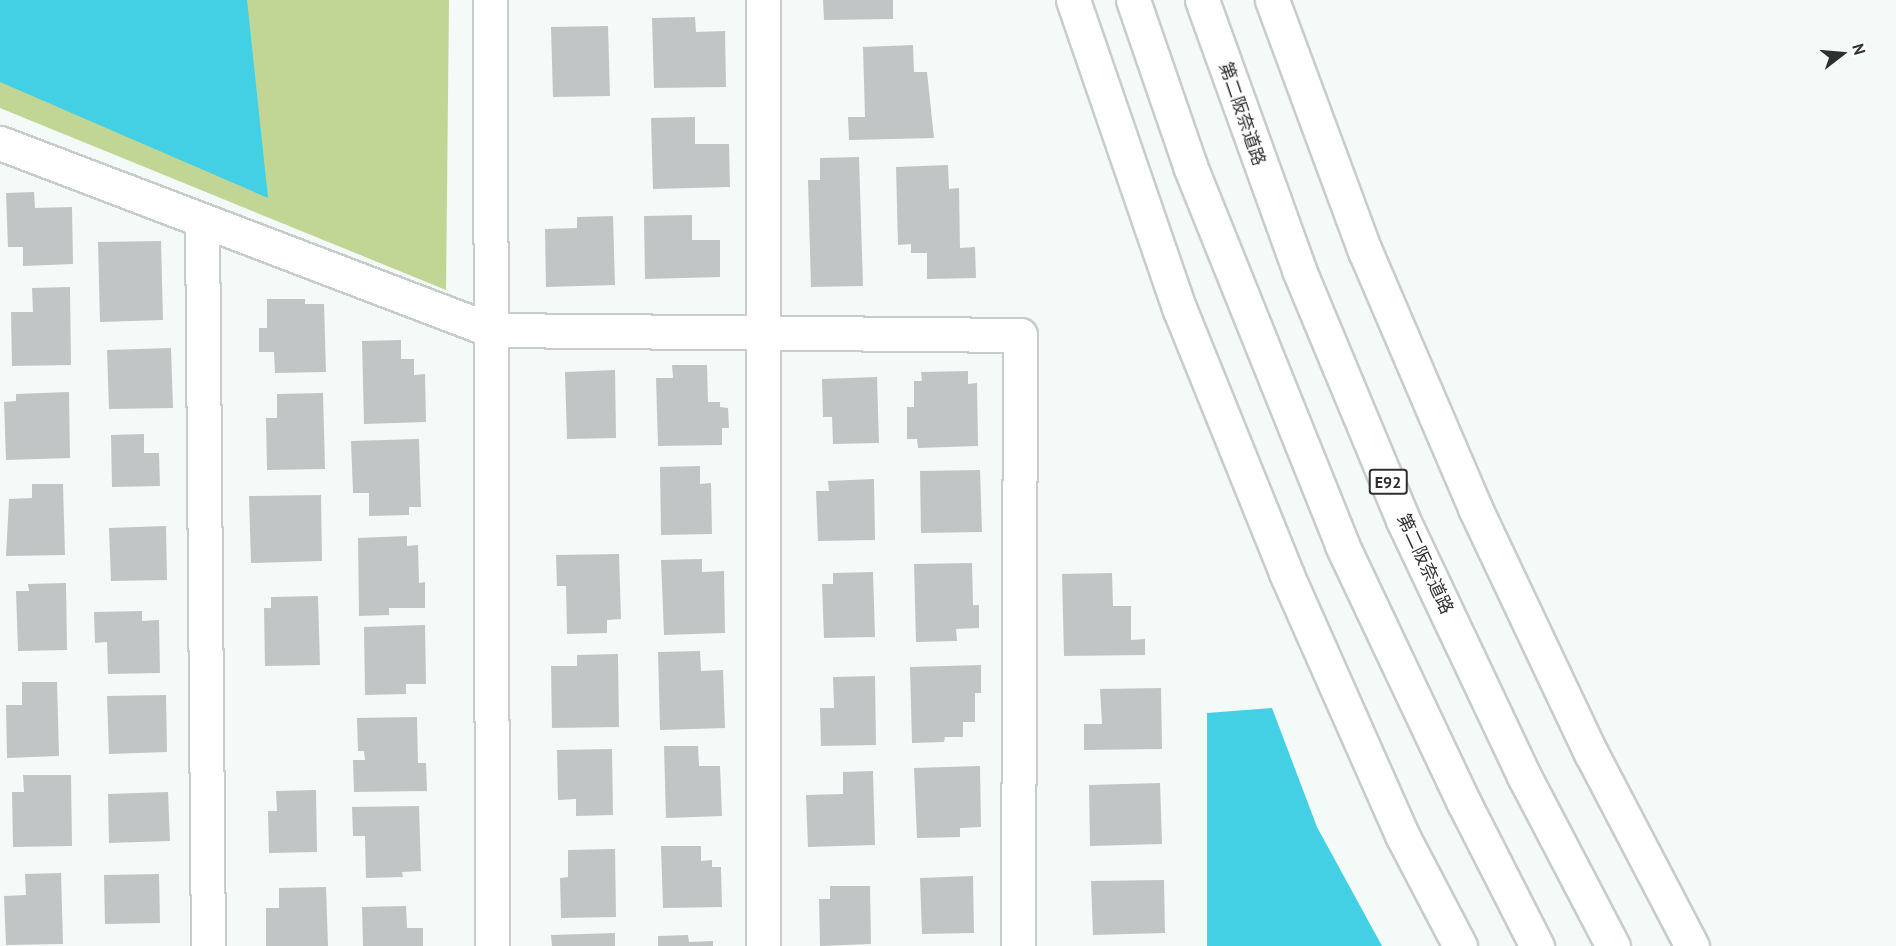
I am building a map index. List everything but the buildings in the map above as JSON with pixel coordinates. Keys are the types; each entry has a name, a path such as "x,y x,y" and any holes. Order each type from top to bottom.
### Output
{"main road":[{"path":"490,0 492,946"},
{"path":"762,946 765,332 763,0"},
{"path":"1073,0 1179,310 1281,562 1402,835 1460,946"},
{"path":"1133,0 1202,198 1342,545 1464,803 1537,946"},
{"name":"第二阪奈道路","path":"1202,0 1299,270 1403,520 1524,776 1613,946"},
{"path":"1272,0 1365,251 1474,508 1591,753 1692,946"},
{"path":"0,143 490,330 1020,335 1018,946"},
{"path":"202,221 208,946"}],"green space":[{"path":"0,0 449,0 446,290 0,108"}],"water":[{"path":"0,0 247,0 268,198 0,82"},
{"path":"1272,708 1317,827 1382,946 1207,946 1207,713"}]}
